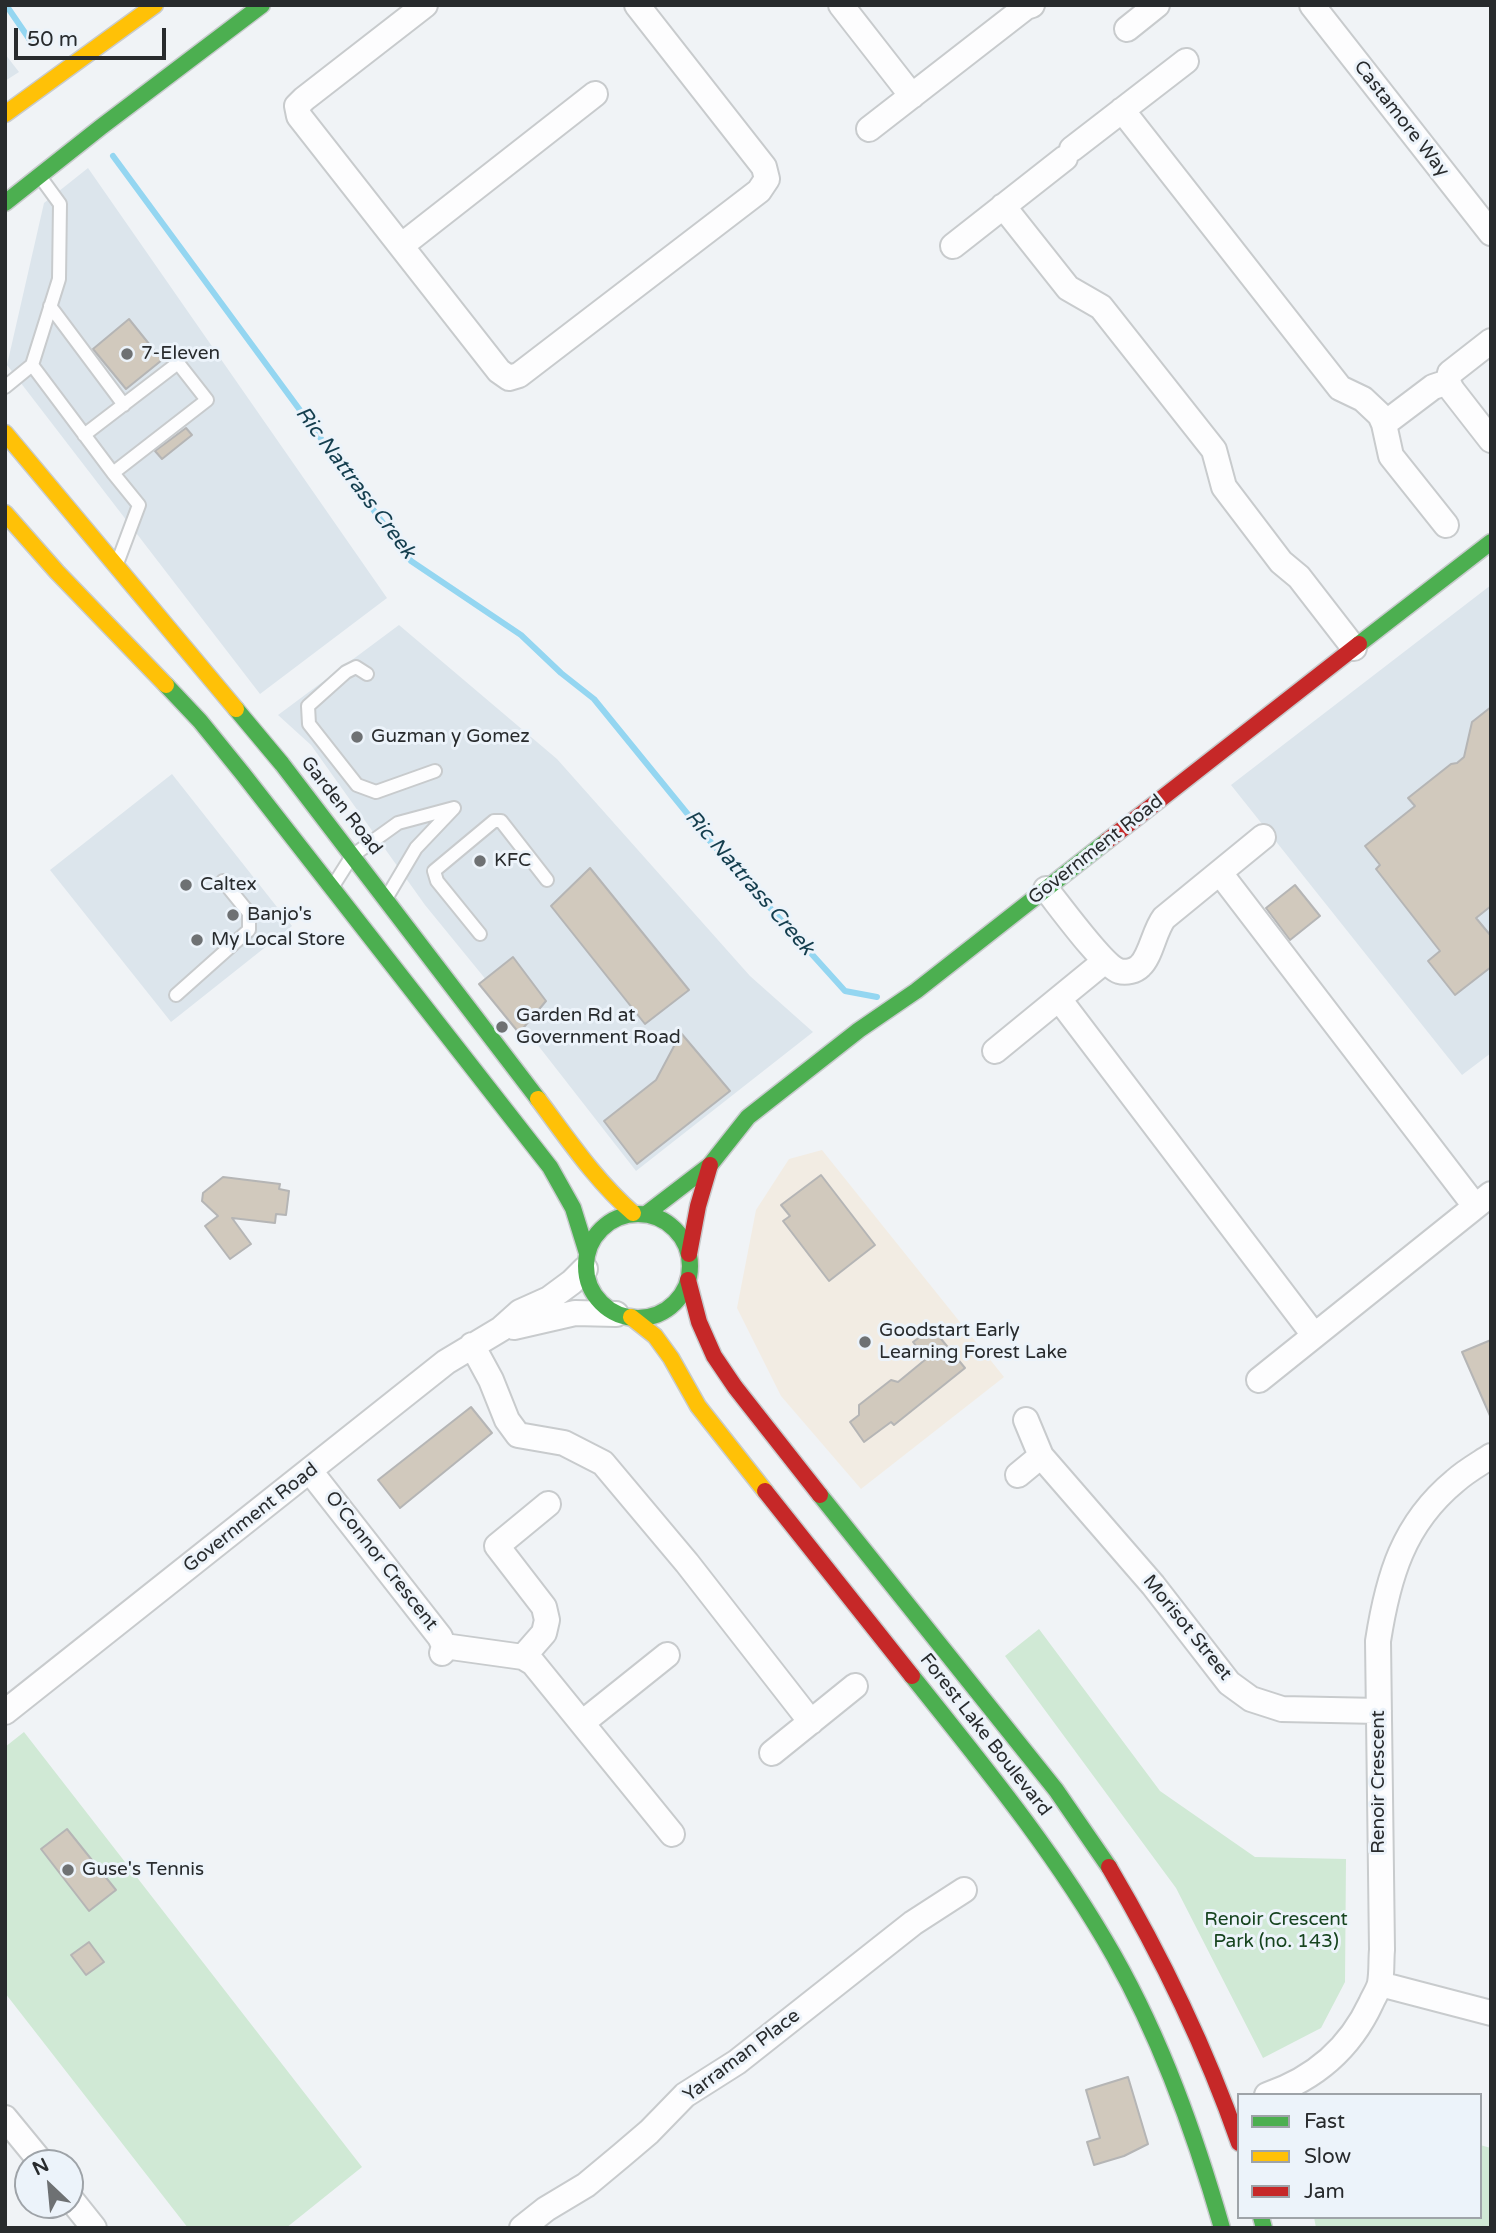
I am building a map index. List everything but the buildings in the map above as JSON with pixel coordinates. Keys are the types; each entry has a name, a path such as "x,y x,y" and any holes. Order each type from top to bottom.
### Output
{"main road":[{"path":"5,114 155,5"},
{"path":"5,203 262,5"},
{"name":"Garden Road","path":"5,433 282,764 495,1040 585,1163 639,1214"},
{"path":"5,513 57,572 200,721 550,1167 561,1182 577,1216 588,1283 594,1296 604,1306 624,1315 646,1317 660,1313 677,1299 688,1280 690,1267 689,1254 674,1227 661,1219 639,1214 617,1217 603,1226 593,1238 586,1261"},
{"name":"Government Road","path":"639,1214 710,1166 748,1117 859,1030 916,990 1491,542"},
{"name":"Government Road","path":"689,1254 698,1206 710,1166"},
{"name":"Forest Lake Boulevard","path":"688,1280 699,1322 714,1356 735,1387 1051,1785 1105,1860 1153,1945 1233,2107 1237,2131"},
{"name":"Forest Lake Boulevard","path":"624,1315 655,1336 671,1358 698,1406 1022,1815 1068,1879 1115,1958 1154,2036 1190,2123 1222,2228"}],"street":[{"path":"425,5 297,106 299,116 499,371 509,378 519,375 759,191 767,179 764,167 637,5"},
{"path":"841,5 912,96"},
{"path":"1127,29 1157,5"},
{"name":"Castamore Way","path":"1312,5 1491,233"},
{"path":"869,130 1027,6"},
{"path":"953,246 1186,61"},
{"path":"401,246 596,94"},
{"path":"1122,110 1340,387 1363,399 1380,415 1391,456 1446,525"},
{"path":"1003,206 1068,288 1101,307 1214,450 1224,488 1281,562 1299,577 1353,648"},
{"path":"1491,341 1450,373 1448,382 1491,440"},
{"path":"1384,424 1433,387 1448,382"},
{"path":"1046,889 1105,961 1118,971 1130,971 1139,968 1157,927 1164,918 1263,837"},
{"path":"1220,873 1483,1200 1259,1380"},
{"path":"995,1051 1105,961"},
{"path":"1059,999 1314,1335"},
{"name":"Government Road","path":"5,1712 446,1362 501,1329 520,1312 562,1290 586,1261"},
{"name":"Government Road","path":"501,1329 575,1313 624,1315"},
{"path":"472,1345 491,1380 507,1420 518,1435 564,1443 603,1463 687,1563 811,1722"},
{"name":"Morisot Street","path":"1026,1419 1041,1456 1153,1585 1229,1683 1251,1699 1282,1709 1379,1711"},
{"path":"1018,1475 1041,1456"},
{"name":"Renoir Crescent","path":"1272,2093 1306,2078 1344,2046 1363,2020 1380,1984 1382,1950 1378,1642 1385,1598 1398,1554 1421,1515 1455,1481 1491,1456"},
{"name":"O'Connor Crescent","path":"310,1471 440,1637 443,1649 523,1657"},
{"path":"548,1504 497,1546 544,1607 547,1620 544,1633 523,1657 533,1663 671,1834"},
{"path":"582,1723 667,1655"},
{"path":"772,1753 855,1686"},
{"name":"Yarraman Place","path":"523,2228 546,2209 586,2185 649,2132 685,2095 737,2063 913,1923 964,1889"},
{"path":"1380,1984 1491,2013"},
{"path":"1190,2123 1233,2107"},
{"path":"5,2118 30,2149"}],"lane":[{"path":"5,387 32,365 59,279 60,204 39,175"},
{"path":"50,306 124,405"},
{"path":"85,435 178,363 207,400 113,473"},
{"path":"32,365 139,505 116,567"},
{"path":"367,674 356,667 346,672 307,706 309,724 357,785 376,792 435,771"},
{"path":"332,888 352,856 398,823 454,808 416,848 386,899"},
{"path":"480,934 437,881 434,870 494,821 501,821 547,880"},
{"path":"176,995 249,930 249,913 223,881"}],"shaded area":[{"path":"5,54 19,72 5,81"},
{"path":"88,168 387,598 260,694 7,365 44,203"},
{"path":"1491,585 1491,1053 1462,1075 1231,785"},
{"path":"399,625 557,759 750,976 813,1032 636,1171 425,905 311,745 278,715"},
{"path":"172,774 292,926 171,1022 50,870"},
{"name":"Goodstart Early Learning Forest Lake","path":"822,1150 1004,1377 861,1489 781,1396 737,1308 756,1210 789,1159"}],"green space":[{"name":"Renoir Crescent Park (no. 143)","path":"1039,1629 1160,1791 1255,1857 1346,1859 1345,1982 1321,2028 1263,2058 1176,1888 1005,1656"},
{"name":"Guse's Tennis","path":"24,1732 362,2167 286,2228 188,2228 5,1993 5,1747"},
{"path":"1482,2146 1491,2148 1491,2228 1316,2228 1314,2219 1482,2219"}],"waterway":[{"name":"Ric Nattrass Creek","path":"6,5 32,43"},
{"name":"Ric Nattrass Creek","path":"113,156 411,561 521,635 561,673 594,699 708,839 845,991 877,997"}],"traffic: fast":[{"path":"5,203 262,5"},
{"path":"1359,644 1491,542"},
{"path":"166,685 200,721 243,774 550,1167 573,1208 587,1253"},
{"path":"236,709 282,764 538,1099"},
{"path":"646,1214 710,1165 748,1117 859,1030 916,991 1107,841"},
{"path":"638,1214 658,1218 675,1229 686,1246 690,1266 686,1286 675,1303 658,1314 638,1318 618,1314 601,1303 590,1286 586,1266 590,1246 601,1229 618,1218 638,1214"},
{"path":"820,1495 1056,1790 1109,1867"},
{"path":"912,1676 1044,1847 1069,1882 1114,1956 1147,2021 1176,2089 1222,2228"},
{"path":"1262,2219 1264,2228"}],"traffic: slow":[{"path":"5,114 155,5"},
{"path":"5,433 236,709"},
{"path":"5,513 57,572 166,685"},
{"path":"538,1099 594,1173 633,1213"},
{"path":"631,1317 655,1336 671,1358 698,1406 765,1491"}],"traffic: jam":[{"path":"1107,841 1359,644"},
{"path":"689,1254 698,1206 710,1165"},
{"path":"688,1280 699,1322 714,1356 820,1495"},
{"path":"765,1491 912,1676"},
{"path":"1109,1867 1181,2002 1212,2071 1237,2138"}],"place":[{"name":"7-Eleven","path":"127,354"},
{"name":"Guzman y Gomez","path":"357,737"},
{"name":"KFC","path":"480,861"},
{"name":"Caltex","path":"186,885"},
{"name":"Banjo's","path":"233,915"},
{"name":"My Local Store","path":"197,940"},
{"name":"Garden Rd at Government Road","path":"502,1027"},
{"name":"Goodstart Early Learning Forest Lake","path":"865,1342"},
{"name":"Guse's Tennis","path":"68,1870"}]}
